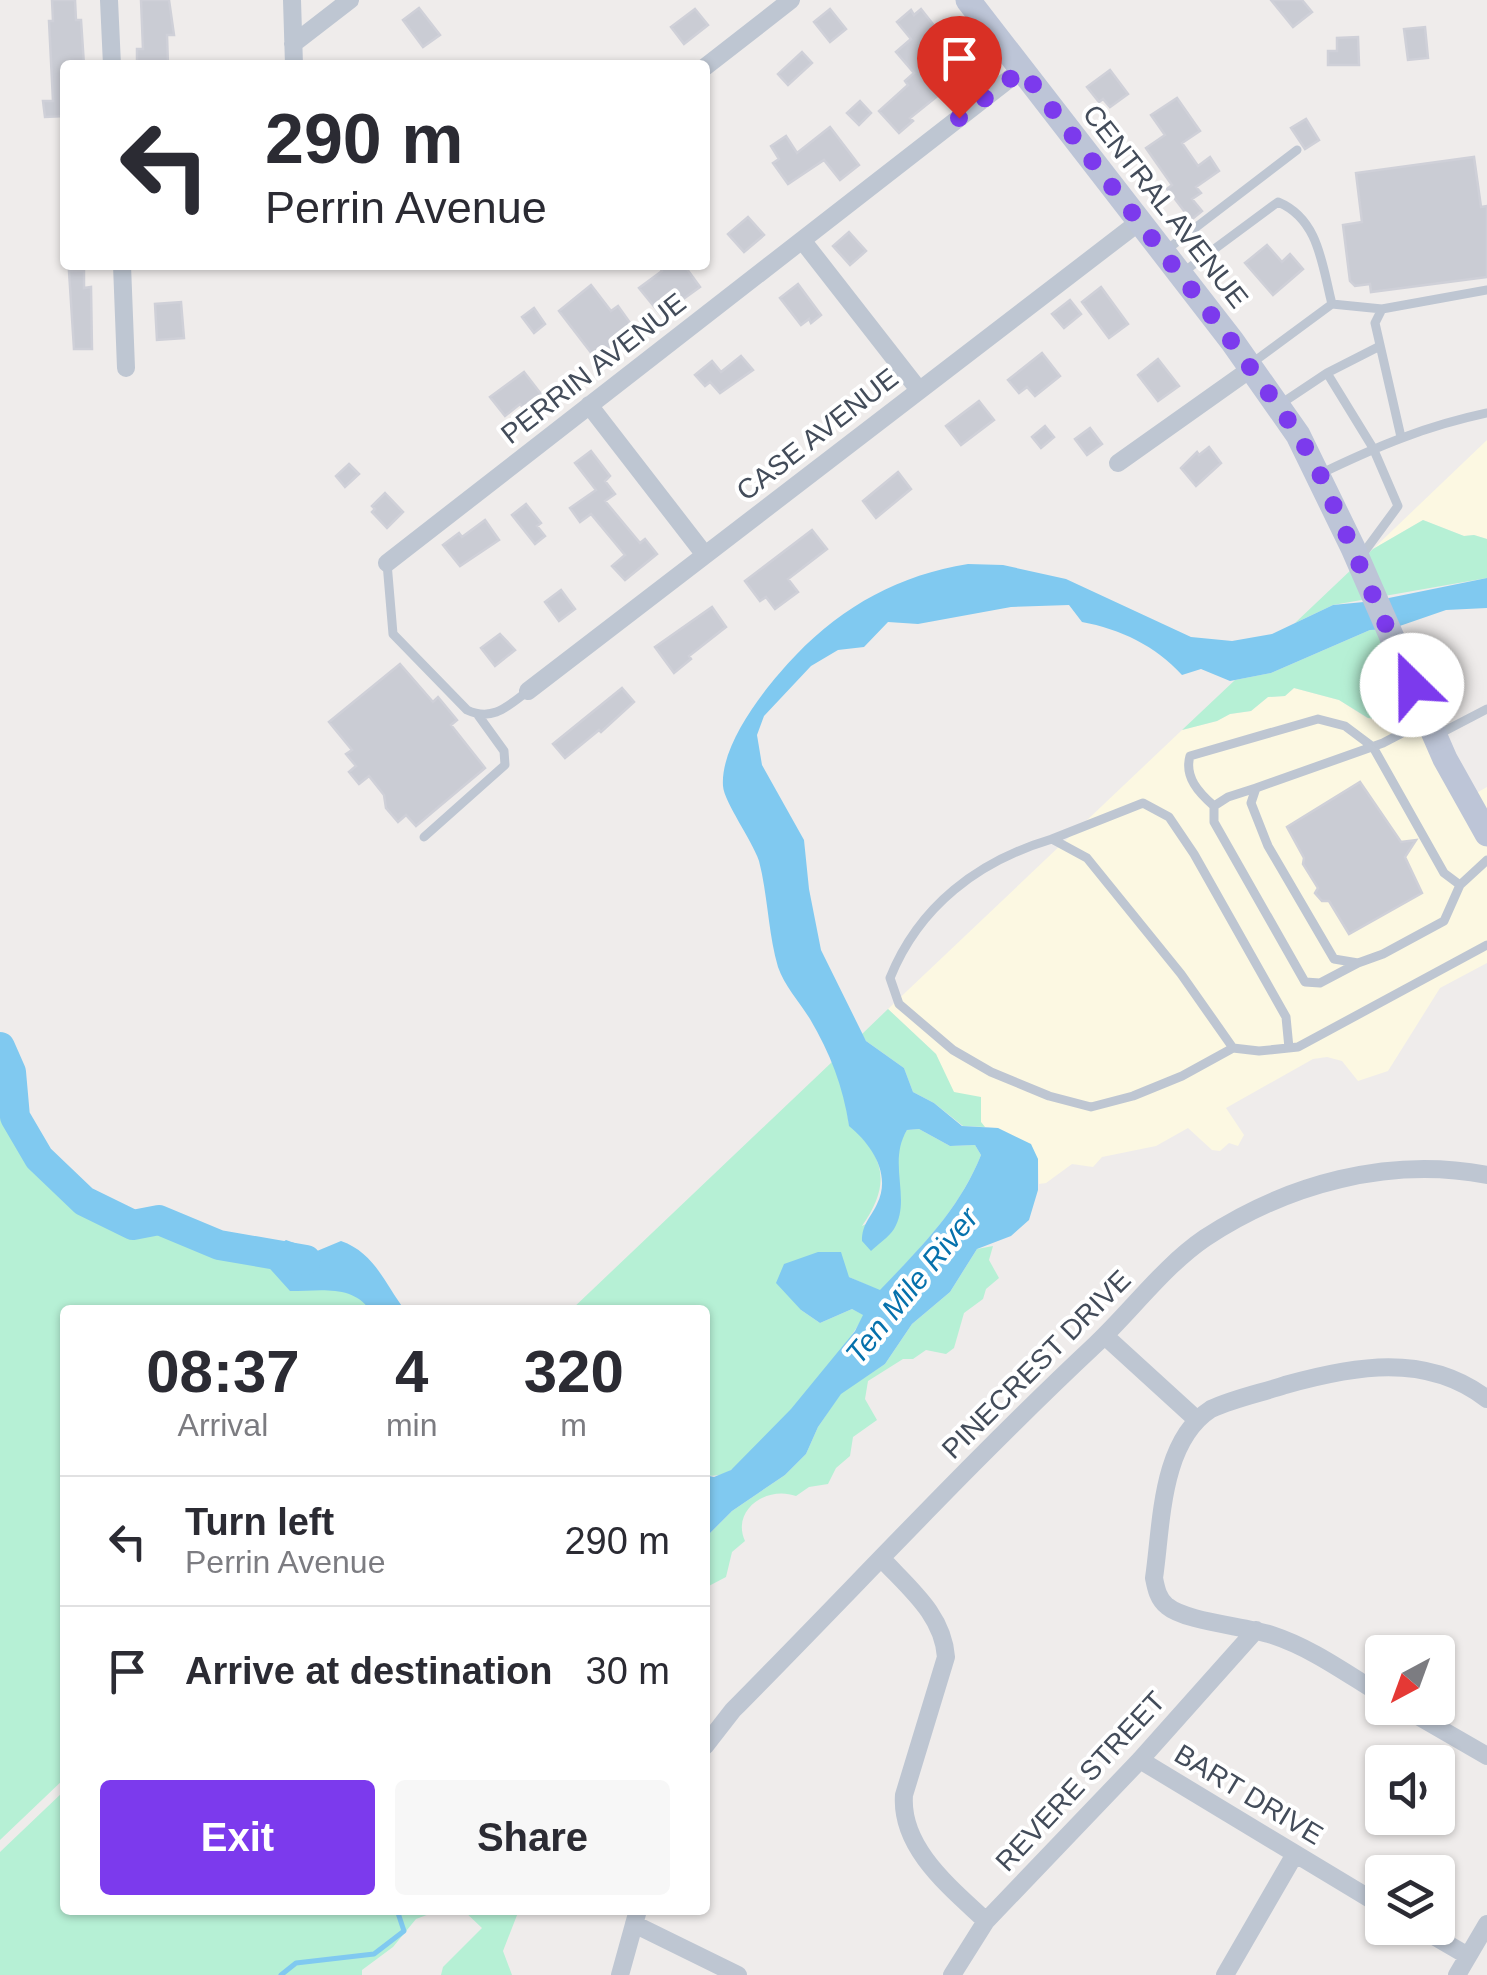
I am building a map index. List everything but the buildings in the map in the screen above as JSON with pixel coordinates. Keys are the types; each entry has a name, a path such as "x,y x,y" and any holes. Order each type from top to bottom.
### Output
{"main road":[{"name":"CENTRAL AVENUE","path":"968,0 1278,406 1320,474 1431,728 1485,827"}],"street":[{"path":"109,0 112,60"},
{"path":"292,0 294,60"},
{"path":"293,44 350,0"},
{"path":"710,63 791,0"},
{"name":"PERRIN AVENUE","path":"387,563 1022,70"},
{"name":"CASE AVENUE","path":"528,691 1139,222"},
{"path":"802,240 919,390"},
{"path":"122,270 126,368"},
{"path":"1118,463 1251,366"},
{"path":"589,406 705,555"},
{"name":"PINECREST DRIVE","path":"710,1740 733,1710 1050,1387 1203,1240 1286,1195 1340,1179 1396,1170 1487,1174"},
{"path":"1104,1336 1196,1419"},
{"path":"1365,1685 1298,1645 1166,1606 1156,1591 1154,1578 1174,1458 1196,1419 1224,1403 1361,1366 1394,1366 1440,1374 1487,1399"},
{"path":"882,1559 926,1606 945,1639 944,1672 904,1795 906,1828 930,1864 986,1921"},
{"name":"REVERE STREET","path":"952,1975 986,1921 1140,1760 1256,1630"},
{"path":"1433,1725 1487,1756"},
{"name":"BART DRIVE","path":"1140,1760 1365,1896"},
{"path":"1225,1975 1295,1854"},
{"path":"620,1975 636,1917 738,1975"},
{"path":"1457,1975 1487,1924"},
{"path":"1449,1945 1468,1956"}],"lane":[{"path":"1163,252 1297,150"},
{"path":"1180,274 1278,202 1294,208 1312,228 1332,304"},
{"path":"1251,366 1332,304 1382,309 1487,290"},
{"path":"1382,309 1375,324 1402,437"},
{"path":"1278,406 1328,373 1380,346"},
{"path":"1328,373 1373,448 1398,506 1362,570"},
{"path":"1320,474 1436,423 1487,413"},
{"path":"387,563 394,634 468,710 492,715 528,691"},
{"path":"1214,806 1228,797 1487,709"},
{"path":"424,837 505,765 504,751 478,714"},
{"path":"1214,806 1197,792 1187,766 1190,756 1318,718 1345,726 1372,747 1444,873 1460,886"},
{"path":"1256,788 1251,804 1268,846 1314,928 1334,959 1358,963"},
{"path":"1290,1048 1286,1017 1194,854 1168,818 1143,804 1013,851 966,882 926,915 904,946 890,978 899,1004 953,1050 1049,1096 1091,1107 1182,1076 1233,1048 1290,1048 1328,1033 1487,945"},
{"path":"1214,806 1214,822 1305,982 1320,983 1444,921 1460,886 1487,860"},
{"path":"1052,839 1088,858 1181,974 1233,1048"}],"shaded area":[{"path":"1487,440 1487,539 1464,536 1423,520 1373,549"},
{"path":"1294,688 1339,700 1367,718 1421,703 1471,796 1487,787 1487,963 1440,988 1388,1071 1358,1081 1342,1061 1313,1059 1226,1108 1244,1135 1238,1146 1229,1143 1220,1151 1212,1150 1188,1128 1156,1146 1102,1157 1093,1167 1072,1164 1039,1184 1038,1159 998,1128 985,1127 948,1085 936,1054 888,1009 1182,730 1251,711 1268,697 1285,696"}],"green space":[{"path":"1423,520 1464,536 1487,539 1487,578 1333,605 1295,623 1373,549"},
{"path":"1391,629 1421,703 1382,720 1368,718 1339,700 1294,688 1285,696 1268,697 1251,711 1182,730 1235,680 1271,673 1370,630"},
{"path":"888,1009 936,1054 954,1092 981,1097 981,1122 985,1127 963,1126 913,1092 904,1068 866,1041 862,1034"},
{"path":"0,1047 11,1072 15,1117 39,1158 84,1201 133,1225 159,1220 219,1245 291,1256 378,1305 60,1305 60,1783 0,1840"},
{"path":"832,1062 844,1090 849,1125 871,1149 880,1173 877,1198 862,1226 900,1207 897,1146 907,1130 919,1129 950,1146 975,1145 981,1155 950,1211 880,1291 849,1277 801,1310 820,1323 852,1309 864,1315 805,1396 749,1454 720,1475 710,1476 710,1305 576,1305"},
{"path":"993,1246 989,1260 999,1278 986,1289 983,1299 964,1313 954,1348 946,1354 926,1350 868,1381 865,1399 877,1420 853,1437 850,1456 836,1468 828,1484 809,1487 796,1496 773,1494 754,1503 743,1520 745,1541 732,1552 726,1577 710,1585 710,1533 732,1511 785,1475 806,1454 818,1427 841,1393 885,1364 912,1324 950,1292 977,1249"},
{"path":"60,1795 60,1915 427,1915 416,1919 393,1947 362,1970 362,1975 0,1975 0,1852"},
{"path":"468,1915 517,1915 503,1951 512,1975 441,1975 443,1967 482,1928"}],"water":[{"path":"968,564 1003,565 1066,579 1191,637 1232,641 1272,634 1333,605 1374,601 1487,578 1487,608 1446,610 1391,629 1370,630 1271,673 1230,681 1201,669 1182,675 1161,655 1136,640 1082,622 1069,605 1011,607 918,624 888,622 864,647 838,650 811,666 764,716 757,735 762,765 804,840 821,950 866,1041 904,1068 913,1092 962,1126 998,1128 1031,1144 1038,1159 1038,1190 1029,1220 1011,1236 977,1249 950,1292 912,1324 885,1364 841,1394 818,1427 806,1454 785,1475 732,1511 710,1533 710,1476 731,1470 791,1409 855,1331 863,1315 852,1309 820,1323 801,1310 776,1283 784,1264 818,1252 841,1252 849,1277 880,1290 950,1211 981,1155 975,1145 950,1146 919,1129 907,1130 899,1155 899,1217 892,1232 871,1251 862,1241 881,1193 881,1171 865,1142 849,1126 830,1057 778,967 759,861 723,786 724,769 737,733 772,682 814,637 874,595 943,569"},
{"path":"286,1240 317,1251 341,1241 371,1261 402,1305 366,1305 354,1296 334,1291 290,1291 263,1261 267,1252"}],"waterway":[{"name":"Ten Mile River","path":"0,1047 11,1072 15,1117 39,1158 84,1201 133,1225 159,1220 219,1245 306,1260"},
{"path":"281,1975 296,1963 374,1954 404,1931 399,1915"}],"route":[{"path":"959,118 1022,70 1252,368 1298,434 1320,474 1412,685"}]}
